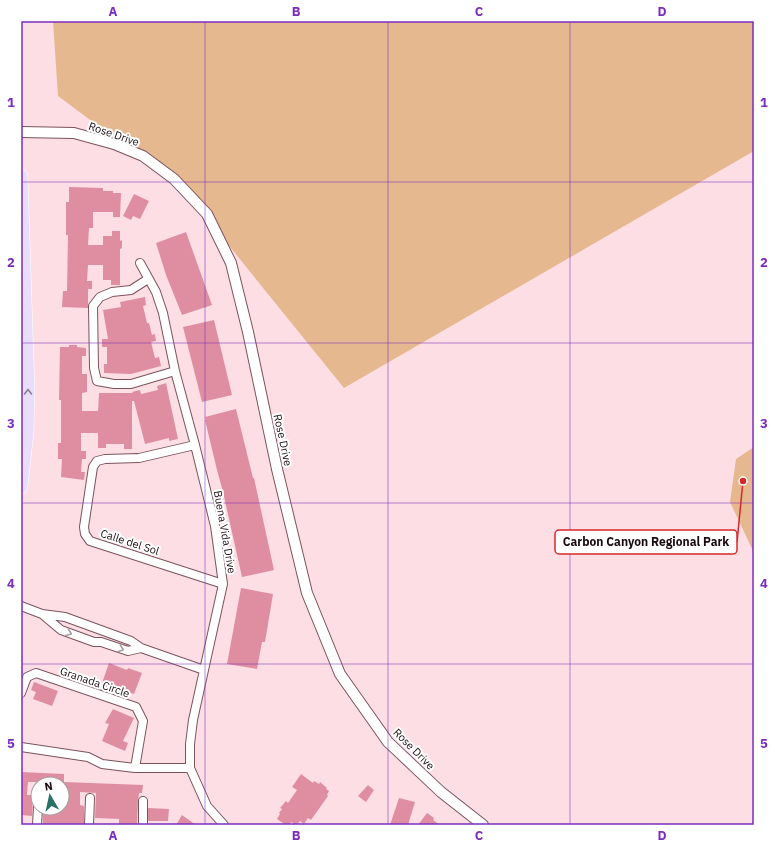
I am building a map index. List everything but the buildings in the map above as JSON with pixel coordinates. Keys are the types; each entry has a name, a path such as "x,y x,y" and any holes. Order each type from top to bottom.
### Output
{"main road":[{"path":"21,176 28,391 27,432 21,487"}],"street":[{"name":"Rose Drive","path":"21,132 74,133 114,144 143,156 174,178 207,214 230,263 248,332 277,469 307,593 340,674 388,742 441,792 483,825"},
{"name":"Buena Vida Drive","path":"140,263 156,292 163,313 175,372 215,526 223,584 193,720 190,744 190,768 207,806 224,825"},
{"path":"148,279 131,290 112,292 100,297 93,306 94,368 97,381 114,384 131,384 175,372"},
{"name":"Calle del Sol","path":"195,445 139,458 105,459 97,461 93,467 84,527 85,534 90,541 223,584"},
{"path":"21,606 42,614 64,617 131,641 141,648 204,670"},
{"path":"42,614 60,630 94,642 101,642 128,652 141,648"},
{"name":"Granada Circle","path":"21,693 27,677 36,673 136,707 143,721 136,768"},
{"path":"21,747 88,757 102,764 136,768 190,768"},
{"path":"90,798 90,825"},
{"path":"143,801 143,825"}],"shaded area":[{"path":"53,21 754,21 754,151 344,388 184,190 58,96"},
{"path":"754,447 753,551 730,502 736,459"}],"place":[{"name":"Carbon Canyon Regional Park","path":"743,481"}]}
